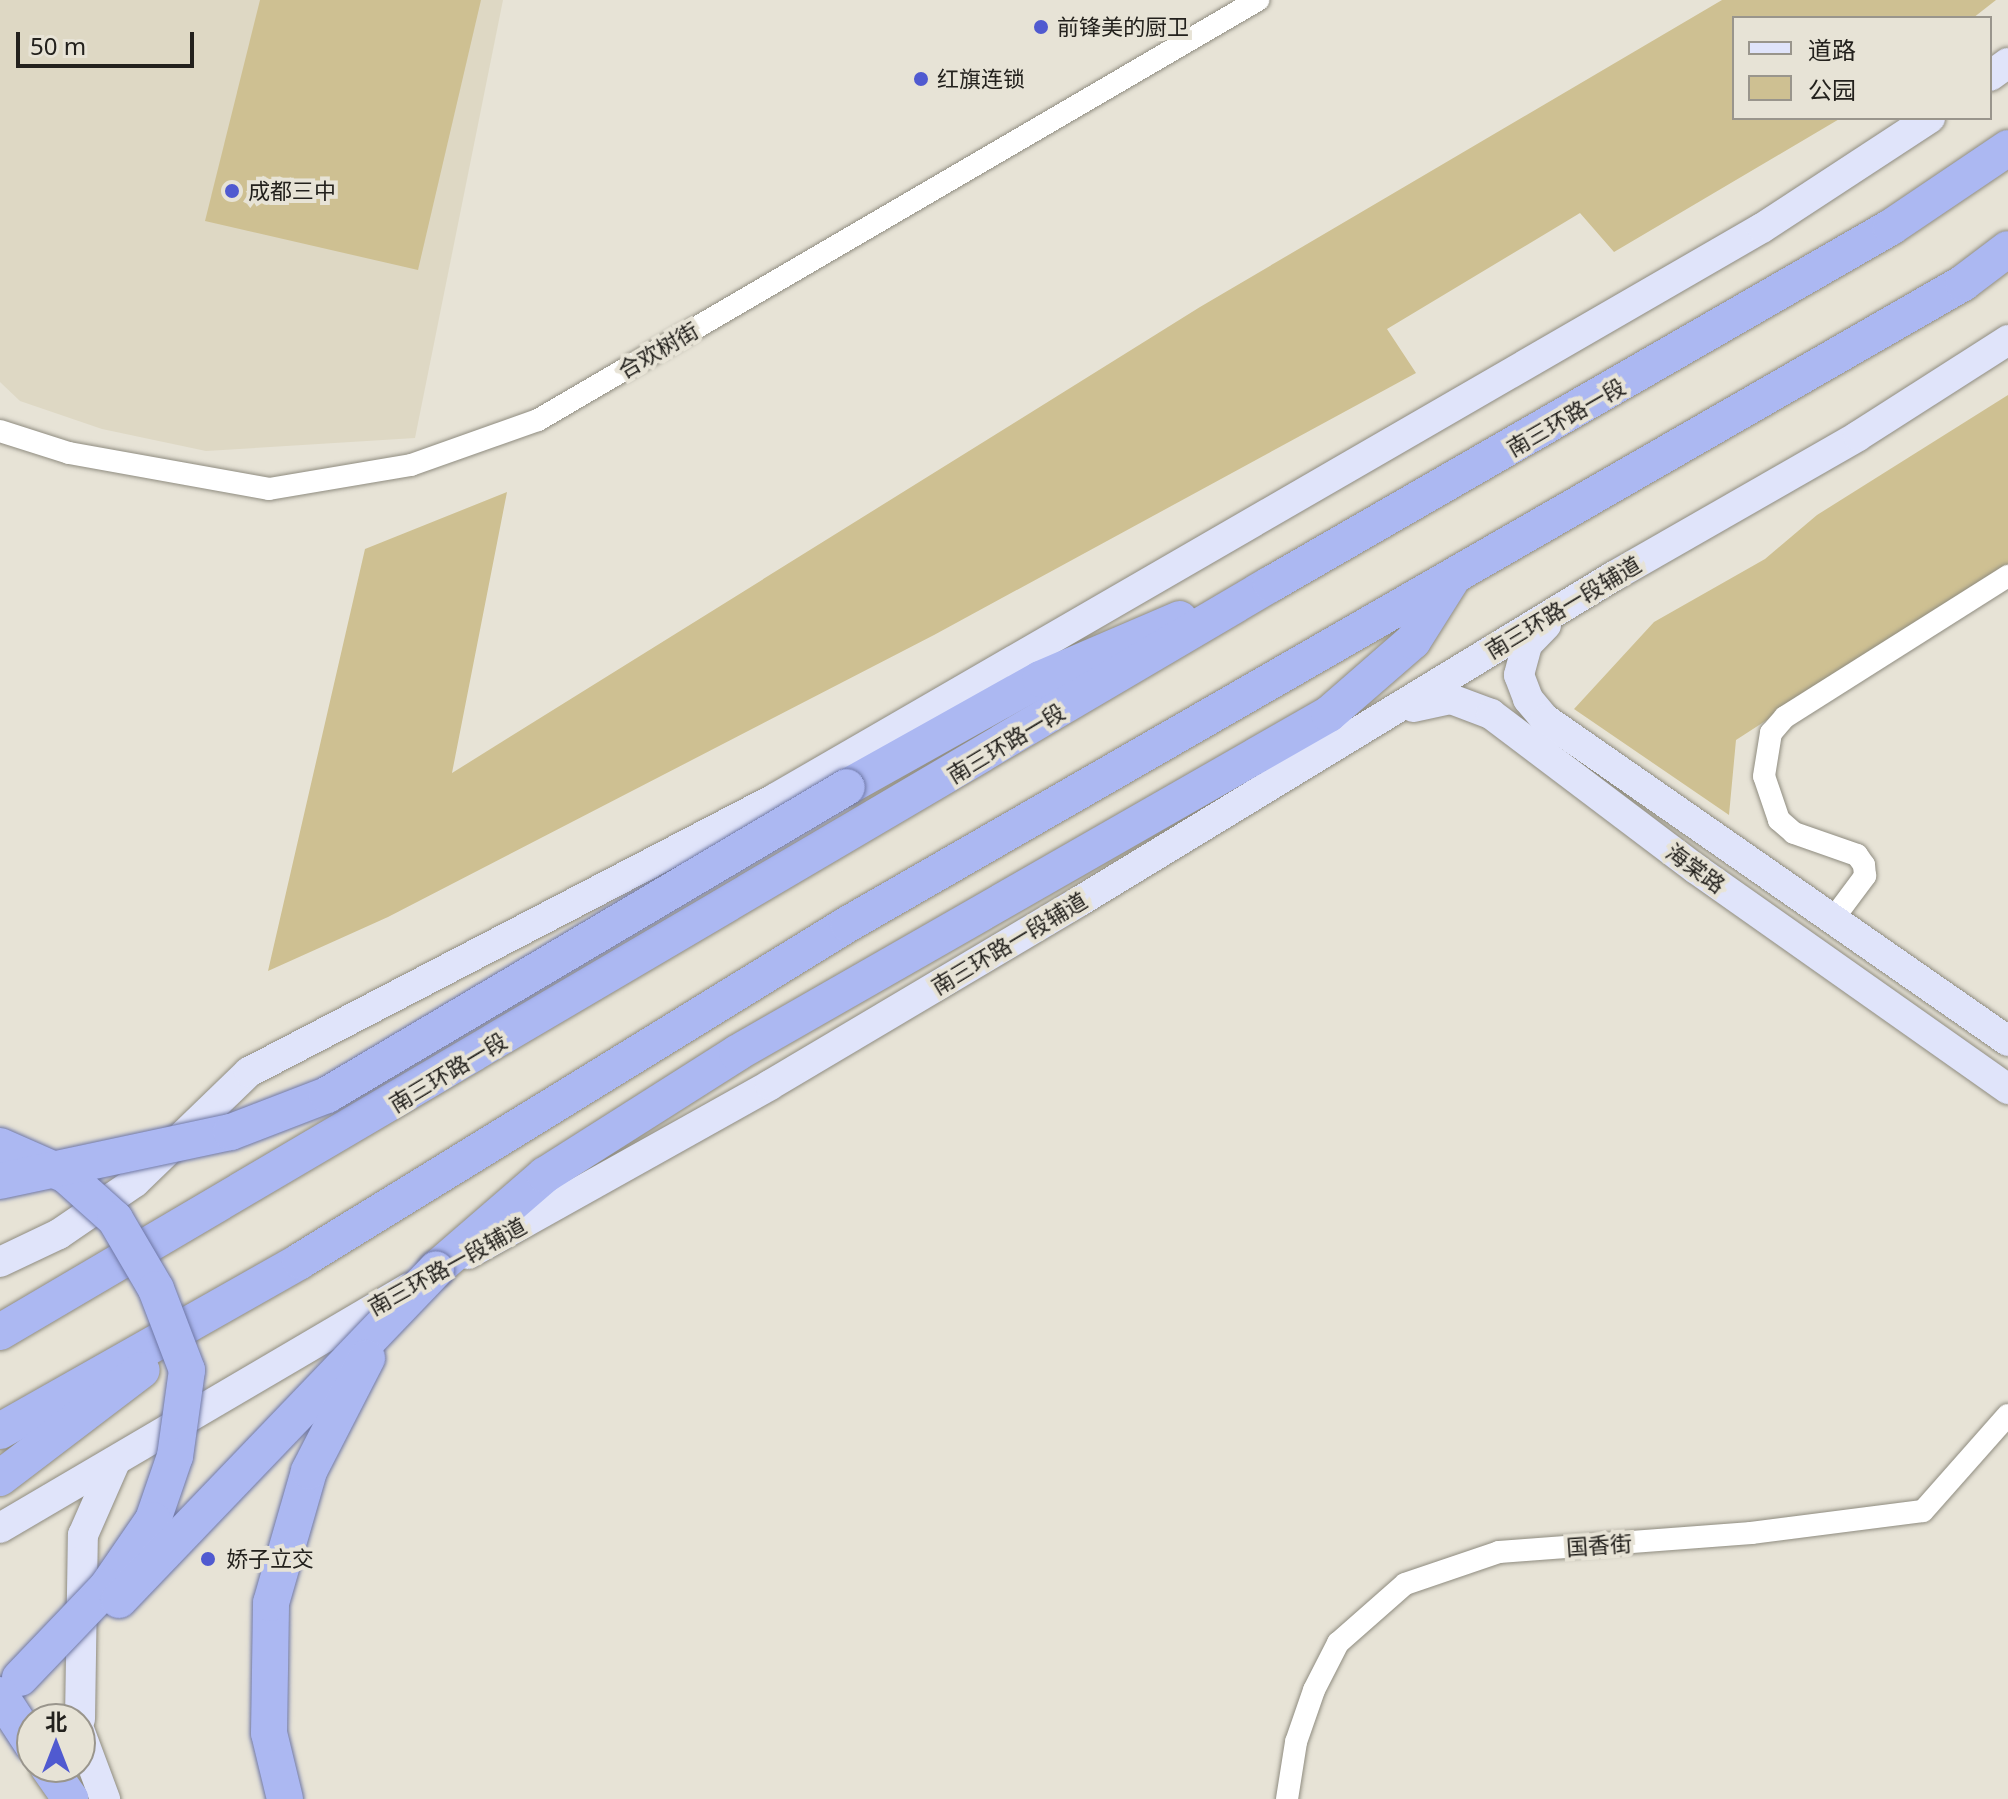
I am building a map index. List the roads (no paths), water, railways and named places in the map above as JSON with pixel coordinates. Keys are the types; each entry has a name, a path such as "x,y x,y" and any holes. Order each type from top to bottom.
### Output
{"highway":[{"name":"南三环路一段","path":"0,1332 266,1179 1271,584 1891,227 2008,148"},
{"path":"0,1431 300,1261 836,931 1963,283 2008,249"},
{"path":"7,1688 102,1619 436,1269 545,1175 737,1053 1329,714 1413,641 1455,575"},
{"path":"0,1181 231,1132 327,1095 847,787 1040,679 1271,584"},
{"path":"0,1146 66,1175 115,1219 156,1289 187,1370 175,1456 153,1520 107,1587 7,1688"},
{"path":"285,1799 269,1733 275,1588 309,1471 362,1366 436,1269"},
{"path":"0,1478 227,1302"},
{"path":"7,1688 16,1708"}],"main road":[{"path":"0,1262 59,1234 135,1182 249,1072 774,799 1762,228 1927,120"},
{"name":"南三环路一段辅道","path":"0,1528 316,1340 770,1085 1370,723 1858,436 2008,340"},
{"name":"海棠路","path":"1560,610 1527,645 1519,675 1528,699 1545,719 2008,1041"},
{"name":"海棠路","path":"1370,723 1451,699 1491,714 1696,869 2008,1089"},
{"path":"80,1703 83,1535 115,1462"},
{"path":"0,1714 16,1728"},
{"path":"96,1775 105,1799"},
{"path":"78,1783 96,1799"}],"street":[{"name":"合欢树街","path":"0,431 69,453 269,489 411,465 538,420 1258,0"},
{"path":"1833,919 1865,876 1864,865 1857,855 1794,833 1779,820 1764,776 1771,733 1785,717 2008,576"},
{"name":"国香街","path":"1287,1799 1296,1742 1314,1690 1338,1643 1405,1584 1499,1552 1751,1533 1923,1511 2008,1415"}],"place":[{"name":"前锋美的厨卫","path":"1041,27"},
{"name":"红旗连锁","path":"921,79"},
{"name":"成都三中","path":"232,191"},
{"name":"娇子立交","path":"208,1559"}]}
